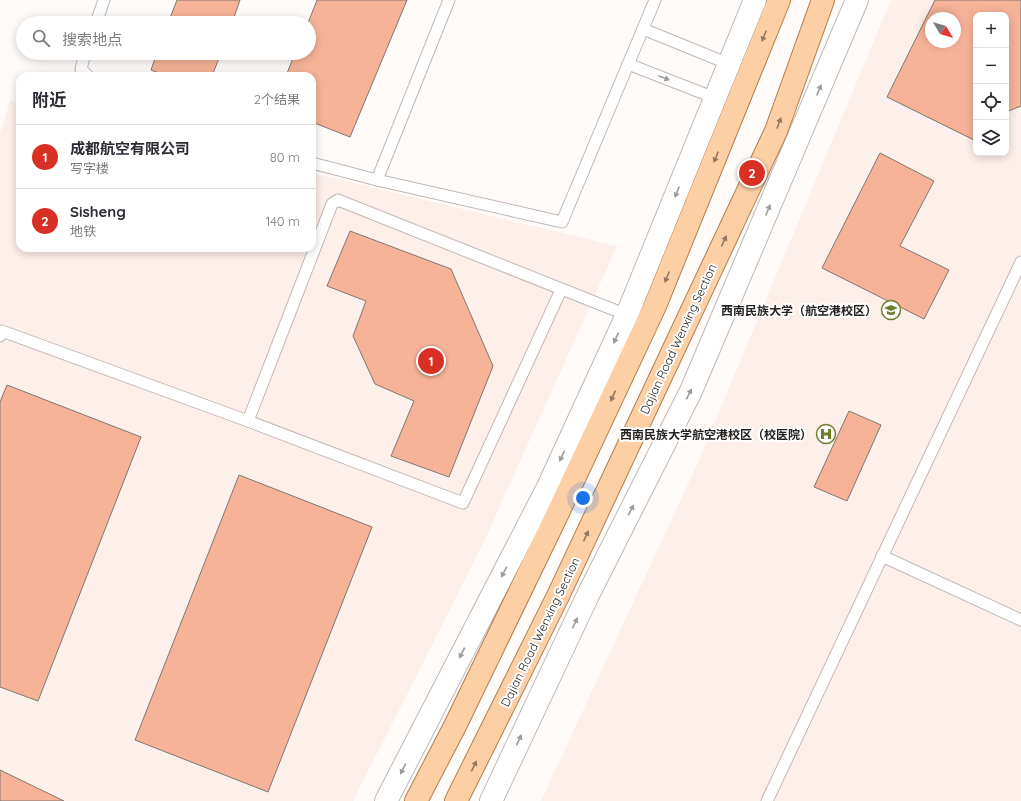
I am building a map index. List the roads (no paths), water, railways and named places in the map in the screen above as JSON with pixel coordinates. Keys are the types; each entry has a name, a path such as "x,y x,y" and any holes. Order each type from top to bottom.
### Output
{"main road":[{"path":"416,801 455,726 656,306 779,0"},
{"name":"Dajian Road Wenxing Section","path":"456,801 561,590 776,131 823,0"}],"street":[{"path":"386,801 547,489 627,315 755,0"},
{"path":"491,801 588,595 690,391 857,0"}],"lane":[{"path":"98,16 104,0"},
{"path":"376,180 449,0"},
{"path":"316,164 376,180 562,222 655,0"},
{"path":"643,29 729,64"},
{"path":"83,60 81,69 84,72"},
{"path":"628,64 715,98"},
{"path":"316,245 332,204 338,200 627,315"},
{"path":"248,420 313,252"},
{"path":"767,801 1021,262"},
{"path":"0,336 2,331 248,420 463,503 561,290"},
{"path":"882,556 1021,620"}],"place":[{"name":"Sisheng","path":"752,173"},
{"name":"西南民族大学（航空港校区）","path":"891,310"},
{"name":"成都航空有限公司","path":"431,361"},
{"name":"西南民族大学航空港校区（校医院）","path":"826,434"}]}
